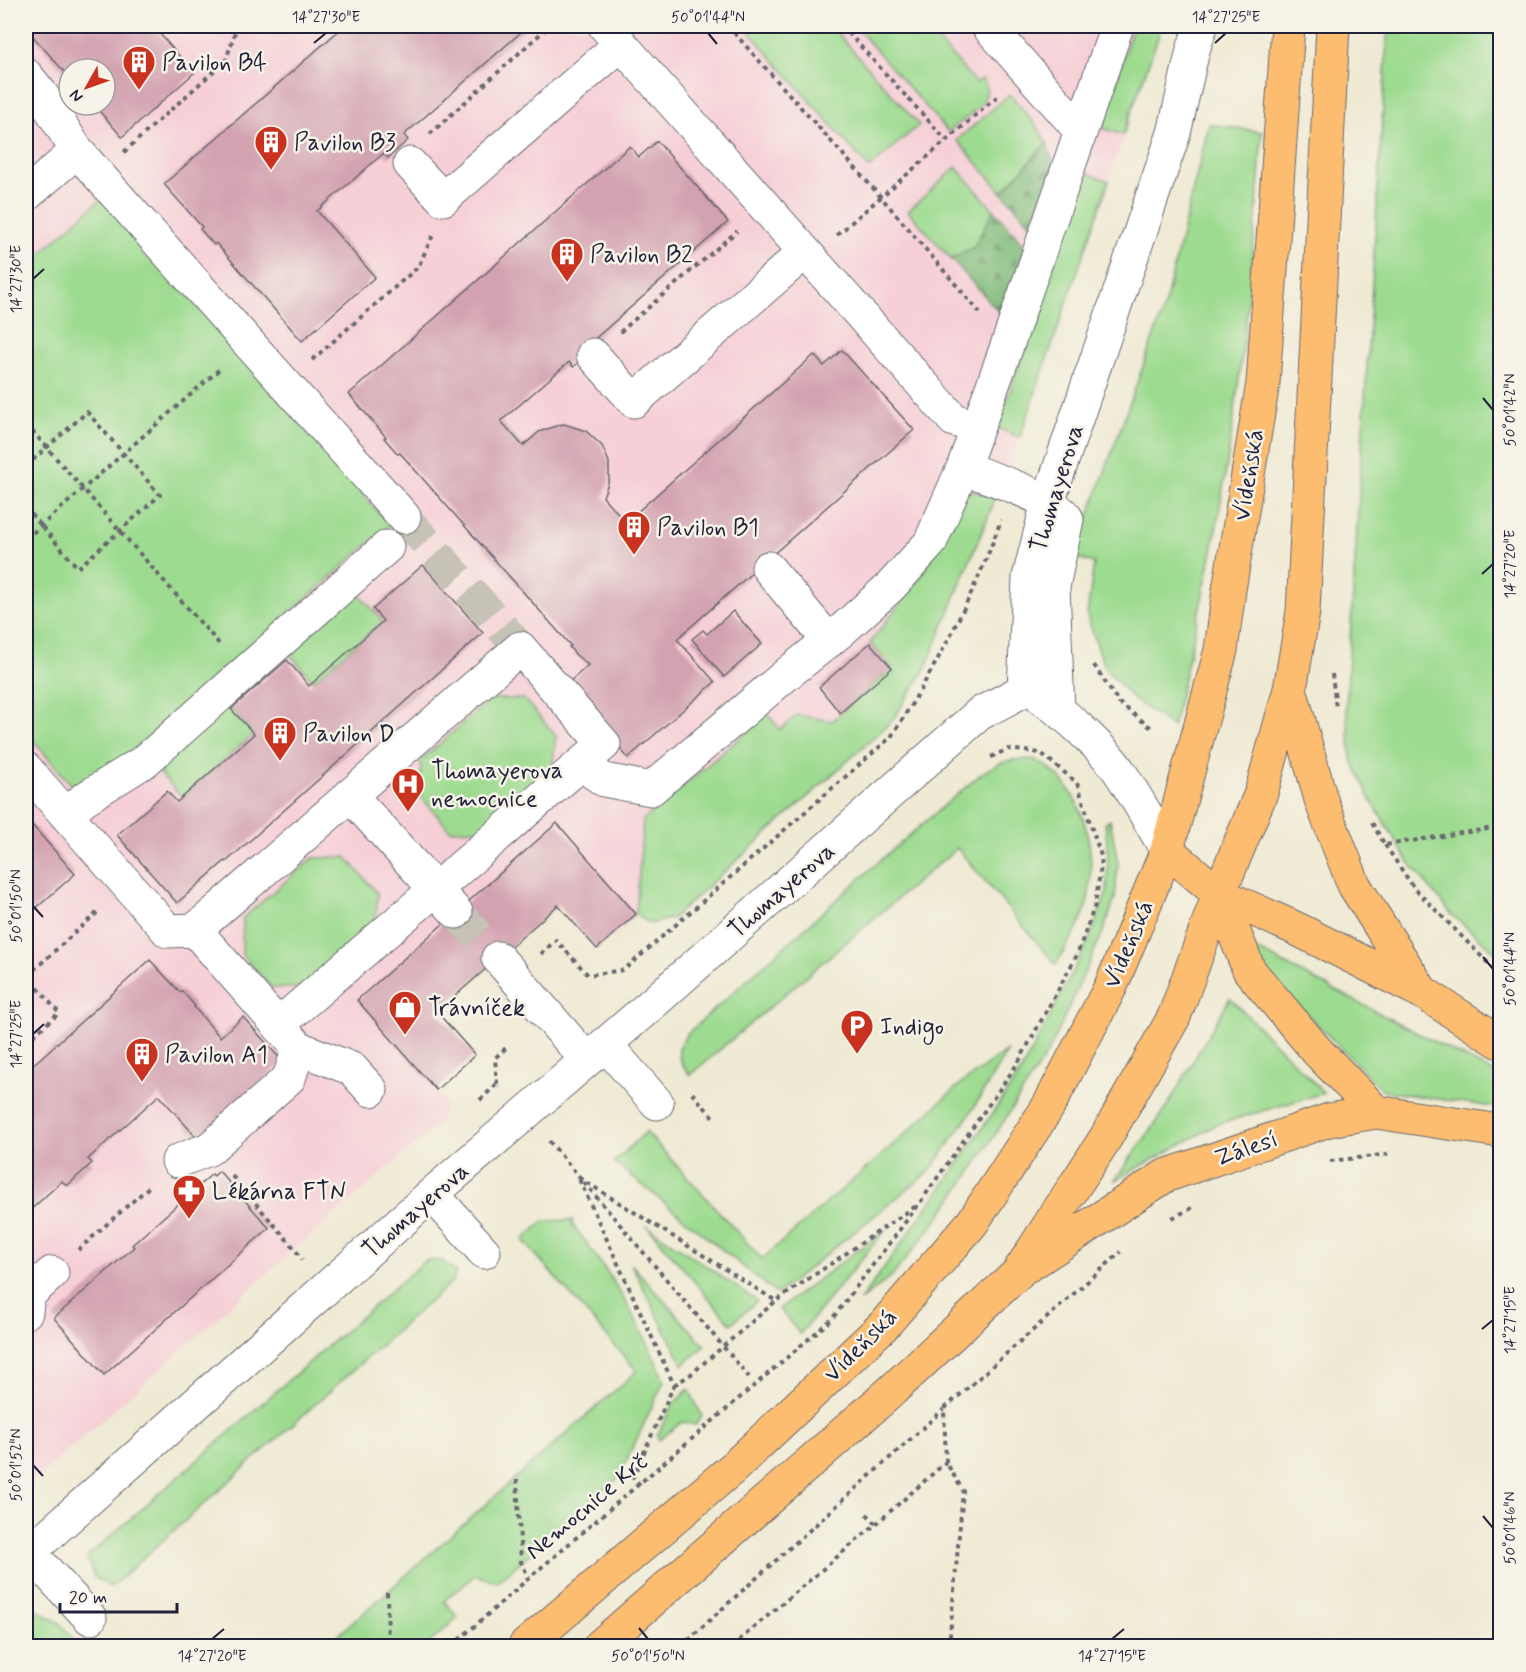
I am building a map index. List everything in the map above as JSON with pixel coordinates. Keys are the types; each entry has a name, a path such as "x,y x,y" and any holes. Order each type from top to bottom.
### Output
{"main road":[{"name":"Vídeňská","path":"525,1647 734,1467 875,1334 972,1222 1048,1107 1111,986 1167,850 1221,650 1263,383 1288,26"},
{"path":"600,1647 887,1395 1018,1273 1105,1139 1174,1017 1219,894 1261,793 1290,689 1303,612 1333,26"},
{"path":"1290,689 1322,803 1354,885 1422,992"},
{"path":"1167,850 1219,894 1297,929 1422,992 1500,1042"},
{"path":"1219,894 1249,970 1317,1052 1376,1113"},
{"name":"Zálesí","path":"1018,1273 1165,1176 1329,1119 1376,1113 1500,1131"}],"street":[{"path":"988,26 1080,130"},
{"path":"581,764 604,780 651,789 829,641 891,586 930,543 963,468 1117,26"},
{"name":"Thomayerova","path":"27,1554 432,1194 979,714 1024,690 1029,577 1048,502 1174,133 1193,50 1201,26"},
{"path":"410,164 443,199 613,35 954,420 976,427"},
{"path":"26,75 42,95 77,151 404,517"},
{"path":"26,195 77,151"},
{"path":"593,356 634,401 805,252"},
{"path":"963,468 1048,502 1061,510 1067,519 1053,587 1058,710"},
{"path":"66,815 84,799 145,761 387,547"},
{"path":"768,568 829,641"},
{"path":"26,769 168,931 195,930 520,648 604,744 581,764 446,900 289,1036 289,1078 209,1149 178,1161"},
{"path":"1024,690 1058,710 1115,765 1167,850"},
{"path":"350,795 446,900"},
{"path":"195,930 289,1036 352,1069 371,1090"},
{"path":"498,958 596,1052 657,1102"},
{"path":"432,1194 484,1252"},
{"path":"26,1312 28,1295 52,1273"},
{"path":"27,1554 90,1618"}],"path":[{"path":"120,156 226,60 237,26"},
{"path":"410,164 417,146 549,26"},
{"path":"728,26 881,197 1007,346"},
{"path":"842,26 946,140"},
{"path":"805,252 839,234 1027,71"},
{"path":"593,356 765,207"},
{"path":"26,539 122,452 239,353 253,348"},
{"path":"26,466 87,412 160,495 78,568 26,508"},
{"path":"26,424 245,674"},
{"path":"535,959 556,940 588,975 624,970 883,745 891,737 919,694 985,565"},
{"path":"1090,659 1119,703 1154,730"},
{"name":"Nemocnice Krč","path":"452,1647 743,1393 832,1319 919,1203 1018,1063 1077,955 1095,905 1102,859 1077,783 1041,753 1008,749 982,761"},
{"path":"1367,815 1414,888 1488,963 1500,972"},
{"path":"1385,845 1500,827"},
{"path":"26,1042 59,1013 26,975 101,908"},
{"path":"497,1083 495,1058 507,1047"},
{"path":"690,1090 713,1117"},
{"path":"544,1136 749,1377"},
{"path":"209,1149 303,1261"},
{"path":"1318,1162 1400,1153"},
{"path":"52,1273 178,1161"},
{"path":"578,1177 776,1301"},
{"path":"578,1177 674,1384"},
{"path":"640,1485 633,1477 674,1384 690,1375 776,1301 919,1203"},
{"path":"1169,1220 1200,1204"},
{"path":"681,1647 1121,1251"},
{"path":"944,1409 946,1462 963,1491 949,1647"},
{"path":"732,1647 946,1462"},
{"path":"517,1479 521,1562 529,1578"},
{"path":"866,1514 876,1524"},
{"path":"387,1592 388,1647"}],"shaded area":[{"name":"Thomayerova nemocnice","path":"26,26 1162,26 1020,437 989,518 925,670 892,721 673,918 650,924 636,914 597,949 558,905 438,1011 475,1055 436,1089 445,1105 439,1124 26,1488"}],"green space":[{"path":"744,26 831,26 919,125 869,168"},
{"path":"855,26 925,26 976,83 982,79 986,87 983,101 970,115 948,132"},
{"path":"1133,26 1162,26 1123,135 1102,128"},
{"path":"1388,26 1500,26 1500,956 1452,915 1408,861 1372,802 1351,758 1346,706"},
{"path":"1010,94 1035,124 1047,143 1002,192 957,140"},
{"path":"1209,124 1262,132 1250,284 1224,485 1173,727 1133,699 1105,668 1087,616 1094,563 1074,557 1164,308"},
{"path":"1047,143 1054,165 1033,227 1002,192"},
{"path":"956,167 994,210 974,247 951,259 908,211"},
{"path":"1086,173 1109,181 1020,437 997,428"},
{"path":"102,198 390,525 81,796 26,732 26,266"},
{"path":"994,210 1026,247 1002,315 951,259 974,247"},
{"path":"967,490 996,497 925,670 892,721 673,918 650,924 636,914 643,820 768,714 780,730 797,715 832,721 892,668 870,643 919,579"},
{"path":"356,591 383,621 313,681 287,651"},
{"path":"491,699 524,699 556,736 552,769 481,829 450,830 420,796 421,760"},
{"path":"228,705 254,734 182,797 156,769"},
{"path":"1033,759 1050,769 1065,784 1084,820 1089,841 1090,883 1085,911 1056,965 957,848 690,1075 679,1055 680,1046 687,1034 883,858 981,774 1006,762"},
{"path":"1110,820 1118,863 1115,898 1103,932 1050,1049 975,1166 934,1224 893,1275 860,1301 1018,1076 1048,1020 1088,942 1107,892 1108,851 1105,823"},
{"path":"346,857 378,894 374,928 302,988 272,988 242,955 243,918 313,858"},
{"path":"1246,944 1500,1076 1500,1108 1383,1091 1247,953"},
{"path":"1230,998 1324,1093 1218,1124 1114,1181 1165,1110"},
{"path":"1008,1050 973,1109 930,1171 777,1294 614,1162 646,1132 762,1259 959,1085"},
{"path":"573,1220 572,1224 612,1280 635,1320 664,1381 619,1477 497,1582 475,1575 444,1601 458,1617 426,1646 326,1646 637,1371 523,1240 544,1221"},
{"path":"646,1225 757,1301 731,1324"},
{"path":"886,1229 800,1334 779,1309"},
{"path":"426,1260 442,1261 455,1271 454,1280 111,1587 94,1577 87,1557"},
{"path":"631,1264 705,1346 683,1365"},
{"path":"689,1389 702,1416 695,1425 682,1422 659,1440 657,1436 673,1404"},
{"path":"37,1610 60,1623 78,1646 26,1646 26,1611"}],"building":[{"name":"Pavilon B4","path":"26,26 153,26 194,73 122,137 104,117 117,117 117,57 57,57 57,63 26,31"},
{"name":"Pavilon B3","path":"344,26 528,26 404,135 408,140 388,158 384,153 317,211 375,277 302,341 216,243 214,245 200,229 202,227 164,184"},
{"name":"Pavilon B1","path":"657,141 728,222 589,344 584,358 573,367 569,362 501,421 523,446 539,432 559,425 564,424 586,431 602,446 609,462 609,480 603,497 626,522 814,355 824,366 842,350 914,430 677,639 715,682 628,758 565,686 588,665 576,655 569,647 571,646 400,453 398,454 349,394 630,146 639,157"},
{"name":"Pavilon D","path":"423,565 483,633 177,903 117,835 167,791 177,802 254,734 231,709 287,660 309,686 383,621 373,609"},
{"path":"733,611 762,644 724,677 692,639 703,630 707,634"},
{"path":"870,643 892,668 840,713 819,687"},
{"path":"26,818 75,874 26,917"},
{"path":"557,823 636,914 597,949 558,905 437,1012 475,1055 436,1090 357,1000"},
{"name":"Pavilon A1","path":"150,960 180,992 182,991 220,1037 243,1017 283,1062 197,1138 159,1095 88,1159 92,1163 67,1186 62,1181 26,1214 26,1071"},
{"path":"219,1171 269,1228 104,1375 54,1318 134,1247 132,1245 212,1174 214,1176"}],"tunnel":[{"path":"404,517 520,648"},
{"path":"456,912 498,958"}],"place":[{"name":"Pavilon B4","path":"139,91"},
{"name":"Pavilon B3","path":"271,171"},
{"name":"Pavilon B2","path":"567,283"},
{"name":"Pavilon B1","path":"634,556"},
{"name":"Pavilon D","path":"280,762"},
{"name":"Thomayerova nemocnice","path":"408,813"},
{"name":"Trávníček","path":"405,1036"},
{"name":"Indigo","path":"857,1055"},
{"name":"Pavilon A1","path":"142,1083"},
{"name":"Lékárna FTN","path":"189,1220"}]}
